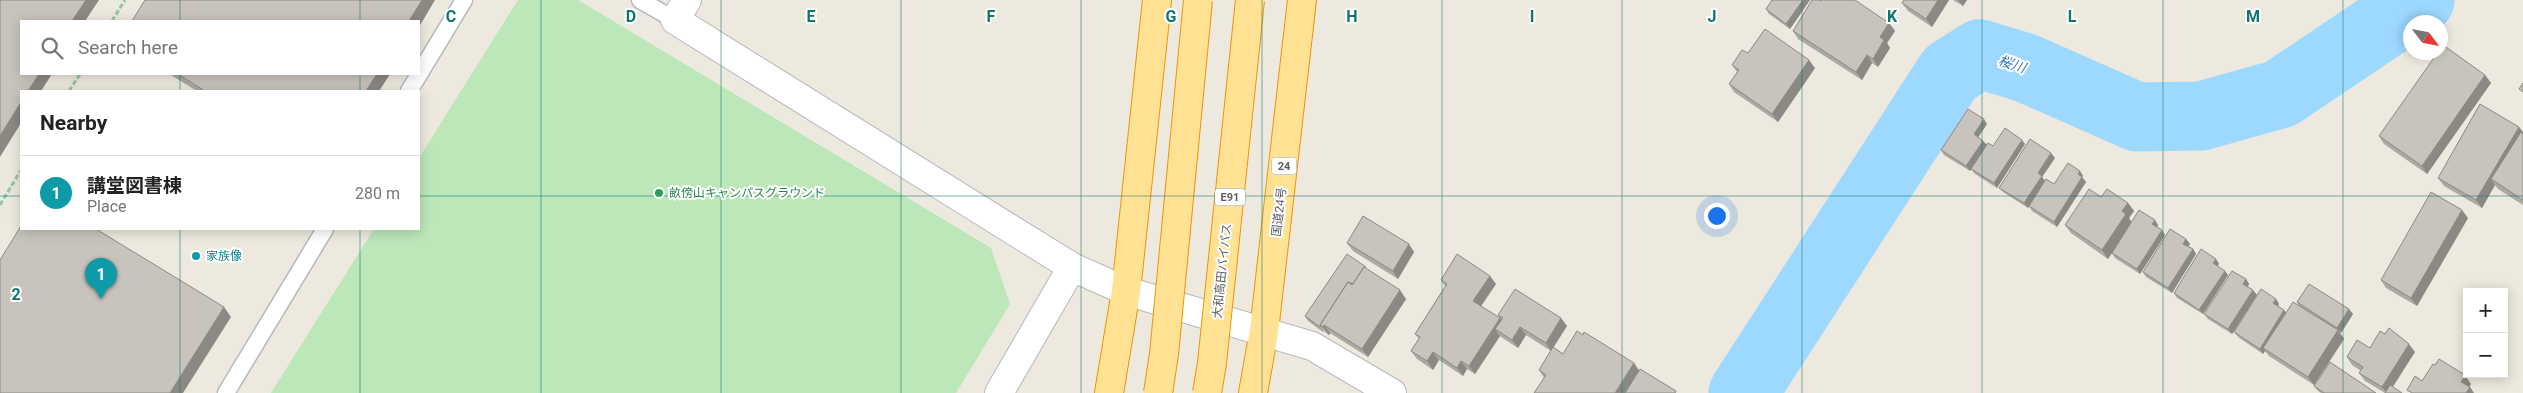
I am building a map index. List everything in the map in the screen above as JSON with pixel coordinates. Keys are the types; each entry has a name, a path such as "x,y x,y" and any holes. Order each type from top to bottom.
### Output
{"highway":[{"path":"1109,393 1126,291 1157,0"},
{"path":"1158,393 1164,354 1198,0"},
{"name":"大和高田バイパス","path":"1207,393 1214,344 1250,0"},
{"name":"国道24号","path":"1253,393 1264,331 1302,0"}],"street":[{"path":"681,10 1072,267 1126,291 1312,346 1392,393"},
{"path":"999,393 1072,267"}],"lane":[{"path":"420,73 464,0"},
{"path":"640,0 681,10"},
{"path":"410,90 419,75"},
{"path":"226,393 324,230"}],"path":[{"path":"113,20 125,0"},
{"path":"70,90 79,75"},
{"path":"0,205 20,172"}],"green space":[{"name":"畝傍山キャンパスグラウンド","path":"518,0 578,0 991,248 1010,304 956,393 271,393 373,230 420,230 420,156"}],"building":[{"path":"0,0 86,0 73,20 20,20 20,75 38,75 29,90 20,90 20,104 0,136"},
{"path":"145,0 422,0 410,20 133,20"},
{"path":"1772,0 1803,0 1786,24 1766,9"},
{"path":"1812,0 1855,0 1889,23 1880,37 1884,40 1873,59 1867,55 1856,72 1793,31"},
{"path":"1904,0 1938,0 1926,19 1902,3"},
{"path":"1765,29 1809,60 1772,114 1729,84 1739,70 1732,65 1742,50 1748,53"},
{"path":"2448,49 2485,75 2422,166 2379,136 2432,60 2448,60"},
{"path":"180,75 376,75 367,90 203,90"},
{"path":"2523,83 2523,92 2519,89"},
{"path":"2480,104 2519,127 2476,200 2438,178"},
{"path":"1968,109 1984,119 1974,134 1983,141 1966,166 1941,150"},
{"path":"2005,128 2022,140 1994,183 1971,169 1988,143 1993,146"},
{"path":"2521,132 2523,134 2523,200 2491,179"},
{"path":"2030,139 2051,153 2038,173 2042,176 2024,203 1999,188"},
{"path":"2068,163 2080,171 2078,174 2082,177 2054,222 2029,206 2046,179 2054,184"},
{"path":"2089,189 2101,197 2107,189 2128,203 2122,211 2126,214 2102,250 2065,225"},
{"path":"2431,192 2462,210 2411,298 2381,280"},
{"path":"2139,210 2155,220 2152,224 2162,230 2137,269 2112,253"},
{"path":"1363,216 1409,244 1393,271 1347,243"},
{"path":"20,228 20,230 98,230 224,307 170,393 0,393 0,260"},
{"path":"2170,229 2186,239 2183,244 2193,249 2168,288 2143,272"},
{"path":"2201,249 2216,259 2213,263 2225,271 2199,310 2174,293"},
{"path":"1347,254 1366,267 1364,267 1353,284 1348,282 1320,327 1305,316"},
{"path":"1457,254 1490,276 1473,301 1500,318 1469,366 1461,361 1457,368 1433,352 1427,361 1411,351 1420,337 1415,334 1447,284 1441,280"},
{"path":"1364,267 1400,290 1362,349 1324,325 1323,327 1320,325 1348,282 1352,285"},
{"path":"2232,271 2246,279 2243,284 2253,290 2228,329 2204,314"},
{"path":"2309,284 2349,309 2337,328 2297,302"},
{"path":"1515,289 1561,318 1546,343 1520,327 1512,340 1495,329 1503,318 1498,315"},
{"path":"2261,289 2276,299 2273,303 2284,310 2260,349 2234,332"},
{"path":"2293,302 2338,330 2308,377 2263,348"},
{"path":"2389,328 2409,344 2382,387 2359,373 2363,367 2347,357 2357,340 2370,348 2380,331 2385,334"},
{"path":"1577,331 1583,335 1584,332 1634,363 1615,393 1534,393 1546,375 1539,370 1553,347 1563,354"},
{"path":"2439,359 2463,374 2461,382 2470,387 2466,393 2412,393 2407,390 2415,376 2422,381 2433,364 2435,365"},
{"path":"2330,362 2376,393 2324,393 2314,386"},
{"path":"1640,369 1676,391 1675,393 1625,393"},
{"path":"2390,385 2402,393 2385,393"}],"waterway":[{"name":"桜川","path":"1743,393 1950,73 1980,54 2026,68 2137,117 2201,116 2280,94 2420,0"}],"place":[{"name":"畝傍山キャンパスグラウンド","path":"659,193"},
{"name":"家族像","path":"196,256"},
{"name":"講堂図書棟","path":"101,299"}]}
